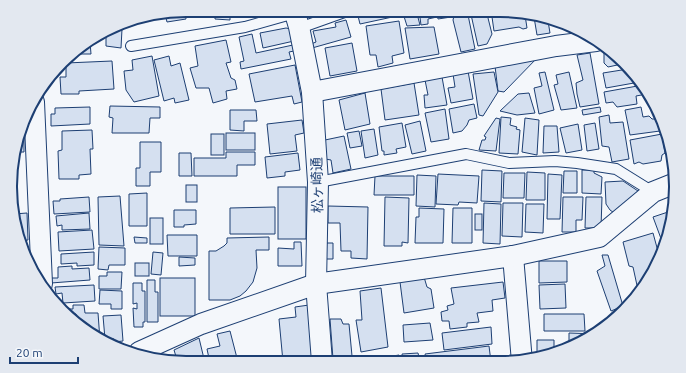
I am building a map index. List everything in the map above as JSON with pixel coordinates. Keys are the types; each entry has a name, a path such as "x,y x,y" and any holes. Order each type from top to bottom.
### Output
{"street":[{"name":"松ヶ崎通","path":"296,17 312,92 318,182 316,284 322,356"},
{"path":"312,92 556,46 587,42"},
{"path":"29,124 41,273"},
{"path":"143,350 201,324 316,284 513,256 599,237 653,192 669,186"},
{"path":"513,256 521,355"}],"lane":[{"path":"131,46 296,17 308,25 330,17"},
{"path":"318,182 466,154 509,163 556,161 616,169 653,192"}],"building":[{"path":"186,17 186,19 167,22 166,18"},
{"path":"215,17 230,17 230,20 215,19"},
{"path":"358,17 392,17 360,24"},
{"path":"404,17 418,17 420,25 407,26"},
{"path":"420,17 437,17 428,19 428,24 421,25"},
{"path":"438,17 451,17 438,19"},
{"path":"454,17 468,17 475,49 461,52 453,20"},
{"path":"472,17 488,17 492,34 487,44 478,46"},
{"path":"492,17 526,19 527,28 523,29 519,27 494,31"},
{"path":"346,20 351,37 312,48 311,44 316,42 313,31 336,27 335,23"},
{"path":"535,20 549,25 550,33 537,35"},
{"path":"399,21 404,53 392,56 393,63 378,67 376,55 370,55 366,26"},
{"path":"434,27 439,54 410,59 405,28"},
{"path":"286,28 291,29 294,41 263,48 260,33"},
{"path":"122,30 121,48 106,46 106,38"},
{"path":"252,34 256,53 293,45 294,51 289,52 291,59 241,69 240,62 244,61 239,37"},
{"path":"226,40 231,62 226,63 231,78 235,80 237,89 226,91 227,99 213,103 209,88 196,88 190,68 198,66 195,46"},
{"path":"352,43 357,71 330,76 325,48"},
{"path":"90,47 91,54 81,54"},
{"path":"590,53 599,104 580,107 576,83 583,80 577,55"},
{"path":"604,53 617,65 608,67 604,63"},
{"path":"152,56 159,96 134,102 126,90 124,71 133,70 132,60"},
{"path":"169,56 171,66 180,63 189,100 175,103 174,98 164,101 154,60"},
{"path":"538,57 504,92 498,91 495,66"},
{"path":"112,61 114,89 79,91 79,94 61,94 60,77 66,77 66,68 71,63"},
{"path":"295,65 302,102 294,104 292,96 255,102 249,74"},
{"path":"622,70 634,83 606,88 603,73"},
{"path":"468,71 473,99 451,103 448,88 455,87 453,74"},
{"path":"494,72 498,92 483,116 479,115 473,74"},
{"path":"545,72 554,110 539,114 534,88 542,86 539,73"},
{"path":"569,72 577,108 561,110 554,85 558,84 556,75"},
{"path":"442,77 447,105 425,108 424,95 428,95 425,80"},
{"path":"414,83 419,115 385,120 381,89"},
{"path":"636,86 642,95 636,96 637,104 617,107 613,102 606,103 604,92"},
{"path":"365,93 370,124 345,130 339,100"},
{"path":"529,93 535,113 517,115 500,111 518,94"},
{"path":"474,104 477,118 469,120 462,131 453,133 449,109"},
{"path":"110,106 160,107 160,118 150,118 149,133 112,133 113,118 109,117"},
{"path":"90,107 90,124 51,126 51,114 55,114 55,108"},
{"path":"600,107 601,112 583,115 582,110"},
{"path":"641,107 643,117 649,116 652,119 655,119 660,131 630,135 625,110"},
{"path":"445,109 449,139 431,142 425,113"},
{"path":"230,110 256,110 257,121 244,121 244,131 230,130"},
{"path":"609,115 610,123 623,122 629,159 612,162 609,147 602,146 599,117"},
{"path":"501,117 511,118 510,125 517,127 516,129 520,130 518,154 499,153"},
{"path":"496,118 500,119 496,151 479,150 482,140 485,140 486,137 484,136"},
{"path":"525,118 539,120 537,155 522,152"},
{"path":"302,120 304,133 295,135 297,151 270,154 267,124"},
{"path":"420,121 426,151 412,154 405,125"},
{"path":"402,123 406,147 396,149 397,153 384,155 384,151 382,151 379,127"},
{"path":"595,123 599,149 587,151 584,125"},
{"path":"578,124 582,150 566,153 560,128"},
{"path":"544,126 557,126 559,152 543,153"},
{"path":"374,129 378,155 365,158 361,131"},
{"path":"92,130 93,149 90,149 91,174 79,175 79,179 59,179 58,151 62,150 62,131"},
{"path":"359,131 362,146 350,148 347,133"},
{"path":"226,133 255,133 255,150 226,150"},
{"path":"211,134 224,134 224,155 211,155"},
{"path":"661,134 665,153 662,155 661,161 643,164 639,162 634,164 630,140"},
{"path":"344,136 351,169 333,173 331,160 325,159 325,140"},
{"path":"24,139 24,152 20,152"},
{"path":"140,142 161,142 161,172 150,172 150,186 136,186 136,168 140,168"},
{"path":"226,152 255,152 255,165 237,165 237,176 194,176 194,158 226,158"},
{"path":"179,153 191,153 192,176 179,176"},
{"path":"298,153 300,170 285,172 285,176 267,178 265,157"},
{"path":"482,170 502,171 501,202 481,201"},
{"path":"582,170 594,170 594,173 602,177 601,194 582,193"},
{"path":"564,171 577,171 577,193 563,193"},
{"path":"527,172 545,173 545,200 526,200"},
{"path":"504,173 525,173 524,198 503,198"},
{"path":"438,174 479,176 477,203 459,202 458,205 436,204"},
{"path":"548,174 562,175 560,219 547,219"},
{"path":"417,175 436,176 435,207 416,206"},
{"path":"375,176 414,176 414,195 374,195"},
{"path":"623,181 641,193 617,215 610,210 606,204 605,182"},
{"path":"186,185 197,185 197,202 186,202"},
{"path":"278,187 306,187 306,239 278,239"},
{"path":"147,193 147,226 129,226 129,194"},
{"path":"120,196 124,246 99,245 98,197"},
{"path":"89,197 90,212 54,214 53,201 60,201 60,199"},
{"path":"385,197 409,198 408,243 402,242 402,246 384,246"},
{"path":"563,197 583,197 582,220 576,220 576,232 562,232"},
{"path":"586,197 602,197 601,228 585,228"},
{"path":"484,203 501,204 500,244 483,243"},
{"path":"503,203 523,203 522,237 502,236"},
{"path":"526,204 544,204 543,233 525,232"},
{"path":"328,206 368,207 367,259 351,258 351,251 341,251 340,223 328,223"},
{"path":"275,207 275,234 230,234 230,208"},
{"path":"419,208 444,209 443,243 415,243 416,217 419,217"},
{"path":"453,208 472,208 472,243 452,243"},
{"path":"174,210 196,210 196,224 184,225 184,227 174,227"},
{"path":"667,212 661,238 653,217"},
{"path":"27,213 28,240 26,240 19,214"},
{"path":"89,213 90,229 62,230 62,225 57,226 56,216"},
{"path":"475,214 482,214 482,230 475,230"},
{"path":"150,218 163,218 163,244 150,244"},
{"path":"92,230 94,249 59,251 58,232"},
{"path":"653,233 657,248 652,261 637,285 633,267 629,266 623,242"},
{"path":"167,235 197,235 197,256 168,256"},
{"path":"134,237 147,238 147,243 135,243"},
{"path":"269,237 269,250 256,250 257,268 253,282 246,291 240,296 230,300 209,300 209,251 216,251 224,246 227,243 227,238"},
{"path":"294,242 301,242 302,266 278,266 278,248 294,249"},
{"path":"324,243 333,243 333,259 323,259"},
{"path":"99,247 125,248 125,265 109,265 108,270 98,269"},
{"path":"94,252 94,265 77,266 77,263 61,264 61,254"},
{"path":"153,252 163,253 161,275 151,274"},
{"path":"602,255 608,255 622,303 616,309 611,311 597,271 605,266"},
{"path":"179,257 195,258 195,265 179,266"},
{"path":"539,261 567,261 567,282 539,283"},
{"path":"135,263 149,263 149,276 135,276"},
{"path":"72,266 72,269 89,268 90,280 51,283 51,278 58,278 58,267"},
{"path":"107,272 122,272 121,289 99,289 99,276 107,276"},
{"path":"424,277 427,287 431,289 434,308 404,313 400,282"},
{"path":"160,278 195,278 195,316 160,316"},
{"path":"147,280 155,280 155,292 158,292 158,322 147,322"},
{"path":"503,282 505,298 492,300 493,311 477,313 479,322 467,323 467,327 450,329 449,321 442,321 441,312 448,310 447,306 454,304 451,288"},
{"path":"133,283 142,283 142,291 145,291 145,322 143,322 143,327 134,327 133,308 137,309 137,303 133,304"},
{"path":"565,284 566,308 540,309 539,285"},
{"path":"94,285 95,301 64,303 62,293 56,294 55,287"},
{"path":"381,288 388,347 361,352 356,320 362,320 360,291"},
{"path":"100,290 122,291 122,309 111,309 111,304 99,304"},
{"path":"73,305 84,305 85,313 98,313 99,331 83,321 70,309 73,309"},
{"path":"309,305 313,356 282,356 279,319 296,317 295,307"},
{"path":"544,314 584,314 585,331 544,331"},
{"path":"121,315 123,341 118,342 105,335 103,316"},
{"path":"330,319 341,319 343,324 349,324 352,356 333,356"},
{"path":"430,323 433,340 404,342 403,325"},
{"path":"491,327 492,344 444,350 442,333"},
{"path":"230,331 236,356 208,356 207,349 220,346 217,334"},
{"path":"569,333 583,334 574,339 569,341"},
{"path":"199,338 203,356 176,356 174,350"},
{"path":"537,340 554,340 554,347 537,352"},
{"path":"489,346 490,356 426,356 425,354"},
{"path":"418,353 419,356 402,356 402,354"}]}
